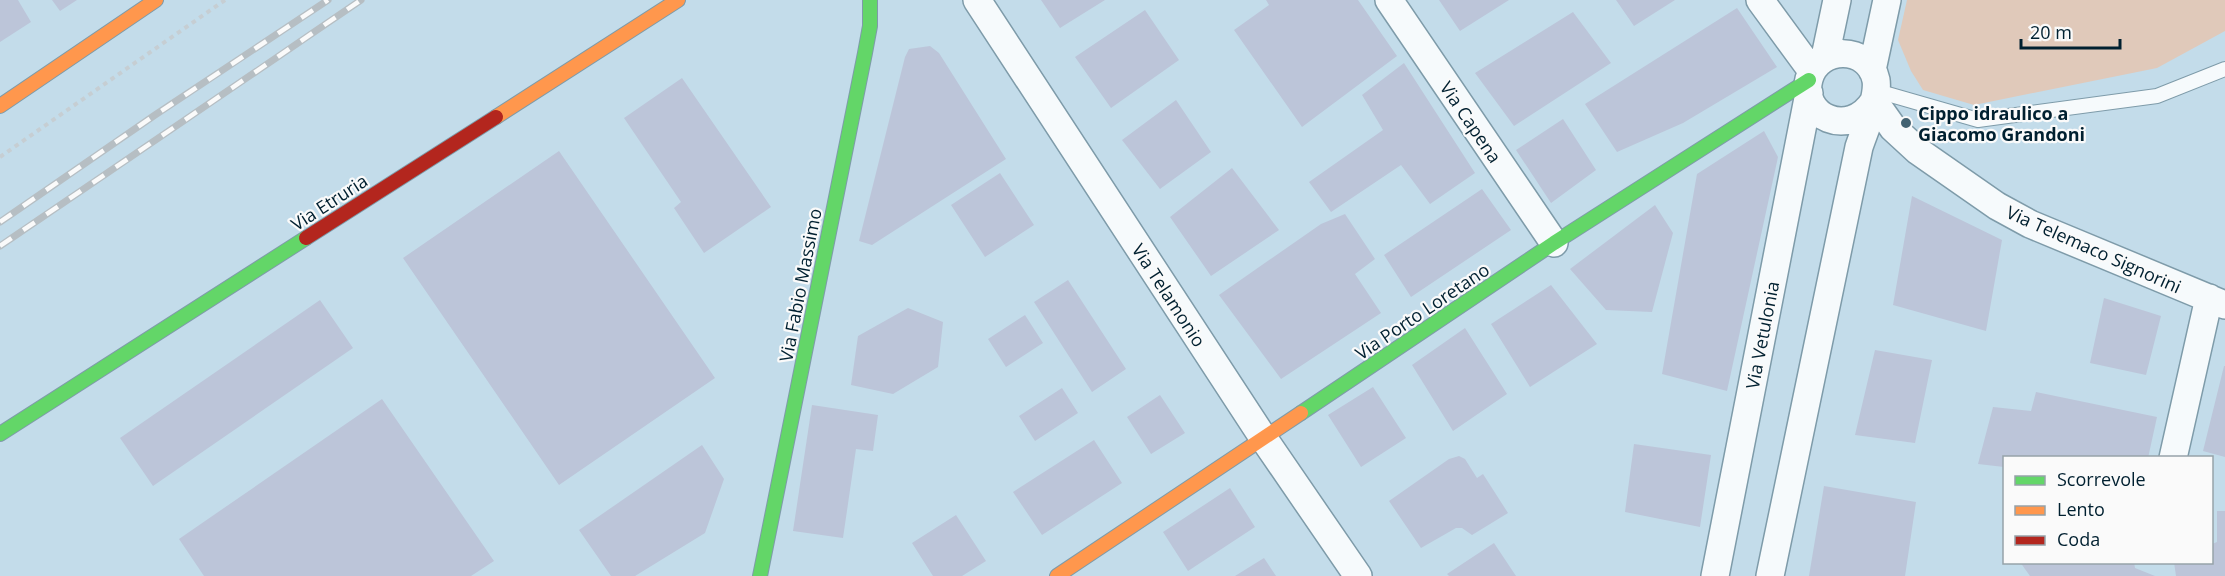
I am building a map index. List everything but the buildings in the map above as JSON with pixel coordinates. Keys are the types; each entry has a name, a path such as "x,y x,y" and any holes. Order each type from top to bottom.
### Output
{"street":[{"path":"0,106 156,0"},
{"name":"Via Etruria","path":"0,434 678,0"},
{"name":"Via Fabio Massimo","path":"760,576 865,53 870,26 870,0"},
{"name":"Via Capena","path":"1389,0 1554,243"},
{"path":"1760,0 1814,75 1812,104 1819,112 1838,122 1860,117 1868,111 1874,87 1887,0"},
{"name":"Via Vetulonia","path":"1715,576 1814,75 1837,0"},
{"name":"Via Telamonio","path":"977,4 1264,439 1358,576"},
{"path":"1770,576 1859,147 1874,87 1856,56 1835,54 1814,75"},
{"name":"Via Porto Loretano","path":"1057,576 1554,243 1814,75"},
{"name":"Via Telemaco Signorini","path":"1874,87 1893,128 1918,151 1997,206 2030,224 2217,302 2174,456"}],"lane":[{"path":"1874,87 1978,120 2157,96 2225,69"}],"path":[{"path":"0,157 225,0"}],"shaded area":[{"path":"1907,0 2225,0 2225,31 2157,68 1974,105 1923,90 1911,71 1898,40"}],"railway":[{"path":"0,222 328,0"},
{"path":"0,246 361,0"}],"traffic: fast":[{"path":"760,576 865,53 870,26 870,0"},
{"path":"1301,413 1554,243 1809,80"},
{"path":"0,434 306,238"}],"traffic: slow":[{"path":"0,106 156,0"},
{"path":"496,117 678,0"},
{"path":"1057,576 1301,413"}],"traffic: jam":[{"path":"306,238 496,117"}],"place":[{"name":"Cippo idraulico a Giacomo Grandoni","path":"1906,123"}]}
